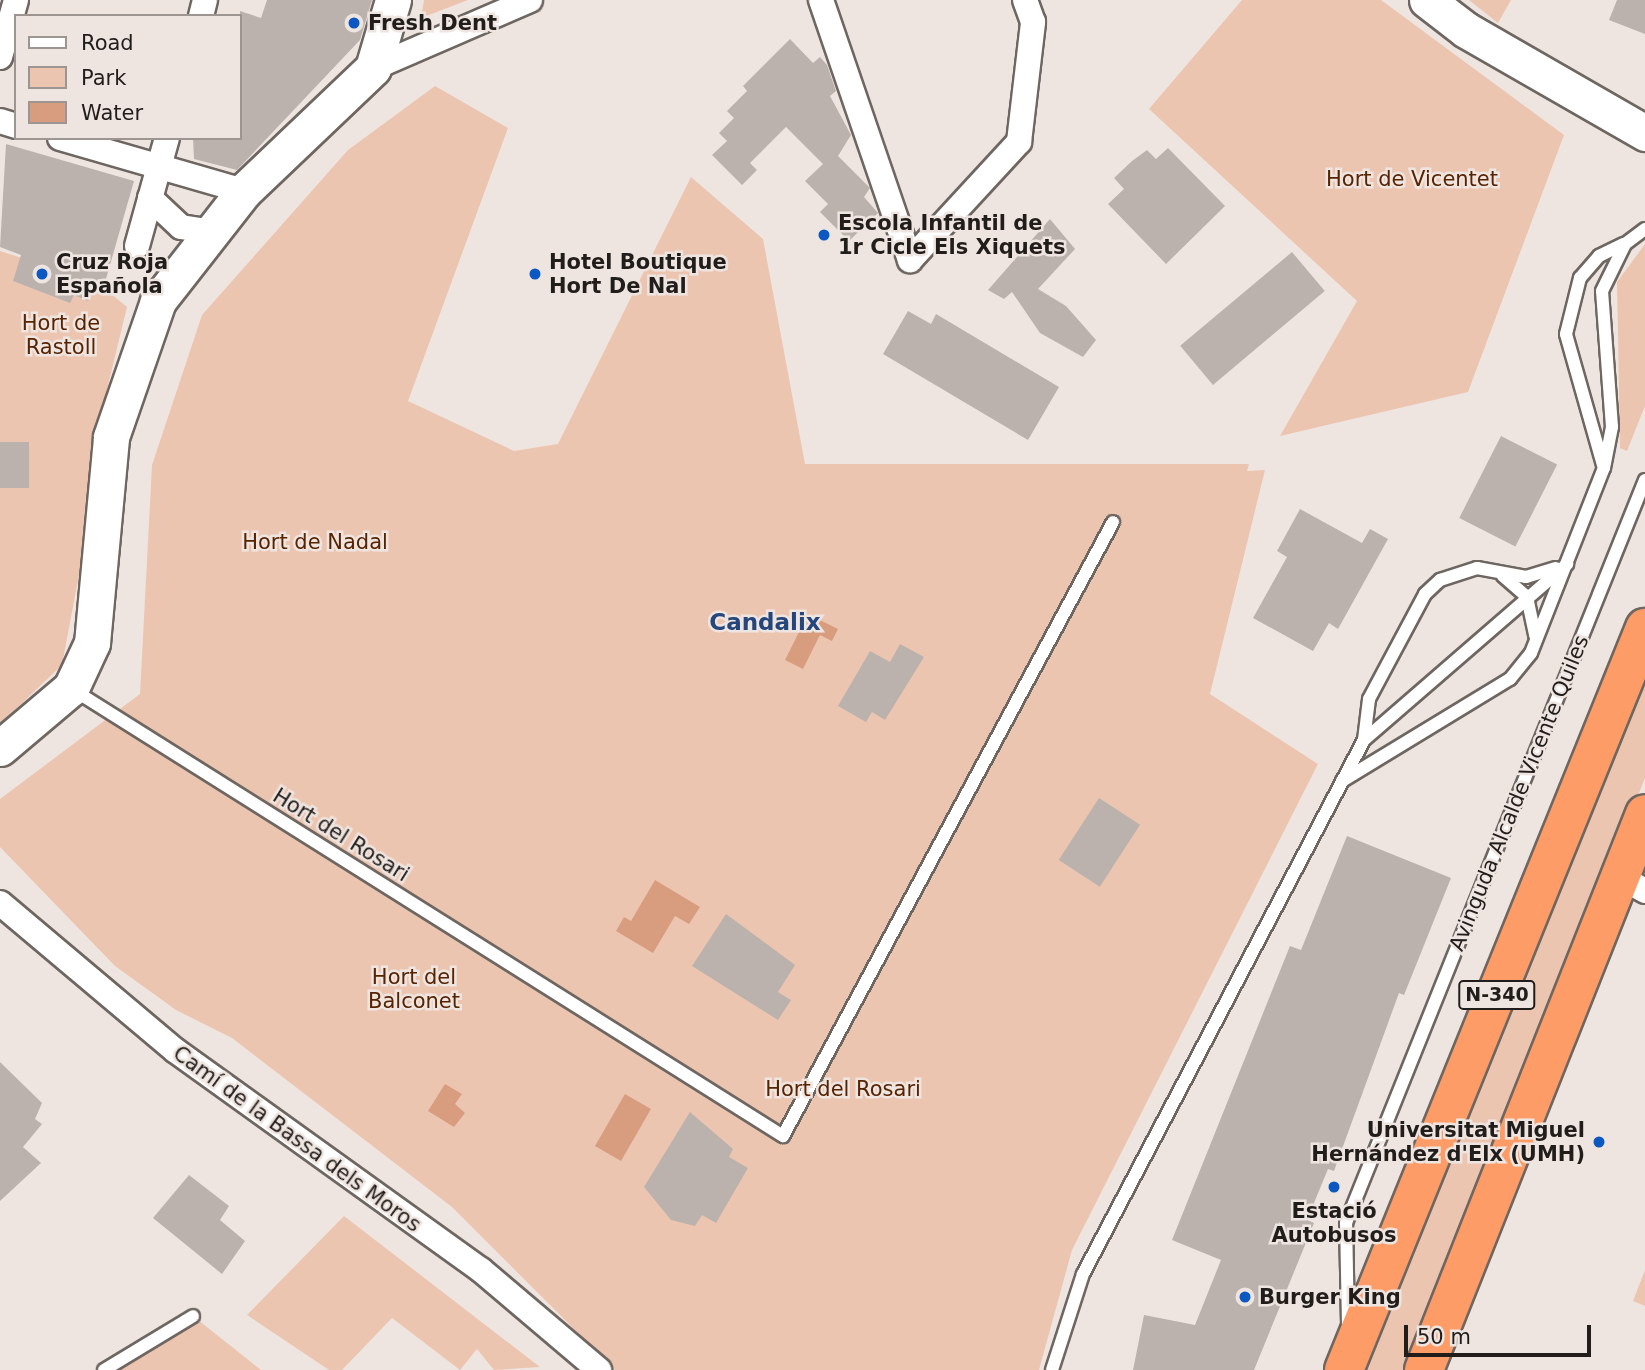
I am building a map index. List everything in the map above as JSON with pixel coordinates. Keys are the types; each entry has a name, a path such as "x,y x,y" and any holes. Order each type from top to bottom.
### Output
{"highway":[{"name":"N-340","path":"1346,1365 1645,628"},
{"name":"N-340","path":"1424,1370 1602,920 1632,884 1645,814"}],"main road":[{"path":"0,748 71,688 92,643 111,437 159,301 244,191 373,68 393,0"},
{"path":"1427,0 1466,30 1645,133"}],"street":[{"path":"0,57 16,0"},
{"path":"373,68 530,0"},
{"path":"821,0 910,260 1019,142 1033,22 1025,0"},
{"path":"67,140 244,191"},
{"path":"137,246 166,140"},
{"path":"150,198 181,227 212,232"},
{"name":"Camí de la Bassa dels Moros","path":"0,903 176,1051 481,1270 599,1370"}],"lane":[{"path":"1604,468 1566,334 1580,278 1599,256 1625,244 1645,229"},
{"path":"1342,781 1510,679 1522,667 1567,564 1604,468 1612,427 1601,291 1625,244"},
{"name":"Avinguda Alcalde Vicente Quiles","path":"1346,1365 1346,1223 1645,480"},
{"name":"Hort del Rosari","path":"71,688 783,1136 1113,522"},
{"path":"1364,740 1369,699 1426,594 1457,571 1497,572 1526,577 1567,564"},
{"path":"1052,1370 1083,1274 1364,740 1567,564"},
{"path":"1497,572 1527,597 1535,636"},
{"path":"104,1370 192,1316"}],"green space":[{"path":"424,0 468,0 421,18"},
{"name":"Hort de Vicentet","path":"1242,0 1381,0 1564,135 1468,392 1280,436 1357,301 1149,109"},
{"path":"1469,0 1511,0 1498,23"},
{"path":"435,86 508,128 408,401 514,451 558,444 691,177 763,239 805,464 1249,464 1247,471 1265,470 1210,694 1318,764 1072,1250 1039,1370 615,1370 452,1207 232,1038 176,1010 115,966 0,847 0,799 140,694 152,465 202,315 348,150"},
{"path":"1645,244 1645,406 1627,451 1620,448 1617,282"},
{"name":"Hort de Rastoll","path":"0,251 97,282 127,307 95,439 84,548 62,665 0,724"},
{"path":"1645,671 1645,778 1407,1370 1364,1370"},
{"path":"344,1216 540,1367 494,1370 477,1349 460,1370 392,1318 342,1370 329,1370 247,1315"},
{"path":"1645,1270 1645,1306 1633,1301"},
{"path":"193,1316 261,1370 104,1370"}],"water":[{"path":"808,614 838,629 832,641 820,635 803,669 785,660"},
{"path":"655,880 700,907 689,924 675,916 653,953 616,931 624,917 631,921"},
{"path":"445,1084 462,1094 455,1104 465,1113 454,1127 428,1111"},
{"path":"625,1094 651,1109 621,1161 595,1146"}],"building":[{"path":"267,0 372,0 360,40 237,170 194,159 193,140 242,140 240,11 261,18"},
{"path":"1617,0 1645,0 1645,34 1609,20"},
{"path":"790,39 813,63 820,57 827,65 836,91 830,96 851,135 838,156 870,188 864,197 878,213 849,241 820,212 828,204 805,181 823,164 786,127 750,163 757,170 742,185 712,155 727,141 719,133 734,118 727,111 747,91 743,86"},
{"path":"6,144 134,181 104,286 97,283 88,301 74,295 70,303 13,281 21,255 0,247"},
{"path":"1168,148 1225,206 1166,264 1108,204 1124,189 1114,178 1132,161 1147,150 1156,159"},
{"path":"1050,219 1075,249 1038,289 1066,306 1096,340 1083,357 1040,333 1012,292 1004,299 988,290"},
{"path":"1292,252 1325,291 1213,385 1180,346"},
{"path":"908,311 931,324 936,314 1059,387 1028,440 883,354"},
{"path":"1501,436 1557,465 1515,547 1459,518"},
{"path":"0,442 29,442 29,488 0,488"},
{"path":"1300,509 1362,543 1370,529 1388,539 1338,629 1329,623 1313,651 1253,618 1287,557 1277,551"},
{"path":"900,644 924,657 885,720 872,712 866,722 838,706 870,651 890,662"},
{"path":"1099,798 1140,825 1100,887 1059,860"},
{"path":"1347,836 1451,878 1404,995 1399,993 1334,1171 1328,1169 1307,1220 1314,1223 1254,1370 1133,1370 1144,1315 1195,1325 1221,1260 1172,1240 1290,946 1301,950"},
{"path":"726,914 795,965 778,992 791,1000 778,1020 692,966"},
{"path":"0,1062 42,1103 35,1119 42,1124 23,1147 41,1163 0,1201"},
{"path":"690,1112 733,1149 729,1157 748,1168 716,1223 702,1215 695,1226 671,1220 644,1187"},
{"path":"189,1175 229,1206 220,1220 245,1241 222,1274 153,1218"}],"place":[{"name":"Fresh Dent","path":"354,23"},
{"name":"Escola Infantil de 1r Cicle Els Xiquets","path":"824,235"},
{"name":"Cruz Roja Española","path":"42,274"},
{"name":"Hotel Boutique Hort De Nal","path":"535,274"},
{"name":"Universitat Miguel Hernández d'Elx (UMH)","path":"1599,1142"},
{"name":"Estació Autobusos","path":"1334,1187"},
{"name":"Burger King","path":"1245,1297"}],"district":[{"name":"Candalix","path":"765,622"}],"park label":[{"name":"Hort de Nadal","path":"315,542"},
{"name":"Hort del Balconet","path":"414,989"}]}
